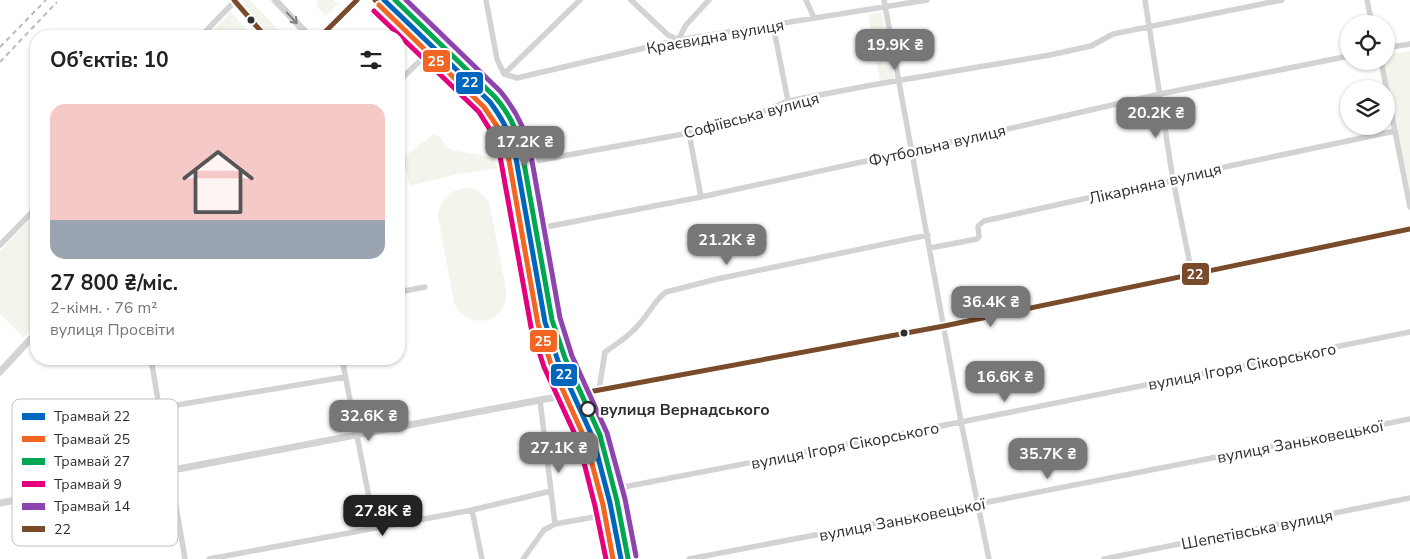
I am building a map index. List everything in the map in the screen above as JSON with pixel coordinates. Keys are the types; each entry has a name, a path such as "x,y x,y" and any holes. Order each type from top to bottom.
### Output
{"main road":[{"path":"375,0 430,51 490,114 498,126 513,165 545,343 594,454 616,559"}],"street":[{"path":"275,0 303,30"},
{"path":"327,30 357,0"},
{"path":"486,0 497,59 504,74 580,0"},
{"path":"631,0 668,35 678,40 686,25 709,0"},
{"path":"806,0 814,18"},
{"path":"884,0 961,422 989,559"},
{"name":"Краєвидна вулиця","path":"504,74 517,78 678,40 927,0"},
{"path":"1145,0 1173,180 1192,274"},
{"name":"Софіївська вулиця","path":"513,165 689,133 760,113 788,101 1050,55 1091,46 1113,34 1282,0"},
{"path":"1367,0 1370,15"},
{"path":"207,30 235,1 260,30"},
{"path":"773,24 788,101"},
{"path":"1395,46 1410,44"},
{"path":"405,76 430,51"},
{"name":"Футбольна вулиця","path":"525,231 701,198 912,152 1160,94 1340,58"},
{"path":"1395,131 1410,207"},
{"path":"689,133 701,198"},
{"name":"Лікарняна вулиця","path":"930,248 977,239 979,237 978,226 984,221 1165,183 1182,176 1376,135"},
{"path":"0,245 30,214"},
{"path":"178,469 540,400 944,326 1410,228"},
{"path":"598,390 605,352 626,338 641,323 659,297 666,292 726,277 928,235"},
{"path":"405,291 425,287"},
{"name":"вулиця Ігоря Сікорського","path":"603,491 961,422 1410,332"},
{"path":"0,372 30,340"},
{"path":"152,365 158,399"},
{"path":"343,365 375,528"},
{"path":"178,405 346,377"},
{"path":"540,400 555,524"},
{"name":"вулиця Заньковецької","path":"689,559 1410,419"},
{"path":"209,559 472,510 551,492"},
{"name":"Шепетівська вулиця","path":"1104,559 1410,498"},
{"path":"472,510 482,559"},
{"path":"523,559 540,534 548,526 607,514"},
{"path":"178,520 185,559"},
{"path":"1138,552 1140,559"}],"shaded area":[{"path":"241,0 250,0 278,30 264,30"},
{"path":"317,0 333,0 338,4 326,16 317,7"},
{"path":"231,12 247,30 213,30"},
{"path":"882,12 894,79 880,82 868,15"},
{"path":"1410,51 1410,196 1395,121 1395,80 1387,80 1385,70 1395,70 1395,54"},
{"path":"434,134 440,137 446,146 452,150 494,159 498,168 458,174 410,186 405,166 405,156"},
{"path":"469,188 478,191 489,202 506,289 502,310 487,320 478,321 460,312 454,303 438,216 441,204 452,192"},
{"path":"30,219 30,331 24,338 0,314 0,251"}],"railway":[{"path":"0,47 46,0"},
{"path":"30,30 57,2"},
{"path":"0,62 30,30"}],"tram line":[{"name":"22","path":"384,0 490,102 508,133 515,153 545,322 558,361 593,438 610,503 621,559"},
{"name":"27","path":"395,0 495,97 505,109 515,130 522,152 552,320 565,358 600,435 617,501 628,558"},
{"name":"14","path":"406,0 500,91 515,112 522,126 530,150 560,318 572,356 607,433 625,499 636,556"},
{"name":"25","path":"379,5 405,30"},
{"name":"9","path":"374,11 394,30"},
{"name":"25","path":"405,30 484,107 499,129 508,155 538,324 551,364 586,441 603,505 613,559"},
{"name":"9","path":"405,41 479,112 492,133 500,156 531,327 544,367 579,443 606,559"}],"transit line":[{"name":"22","path":"234,0 260,30"},
{"name":"22","path":"327,30 357,0"},
{"name":"22","path":"375,0 430,51 482,104 498,126 516,179 545,343 567,396 944,326 1410,229"}],"place":[{"name":"вулиця Вернадського","path":"588,409"}]}
